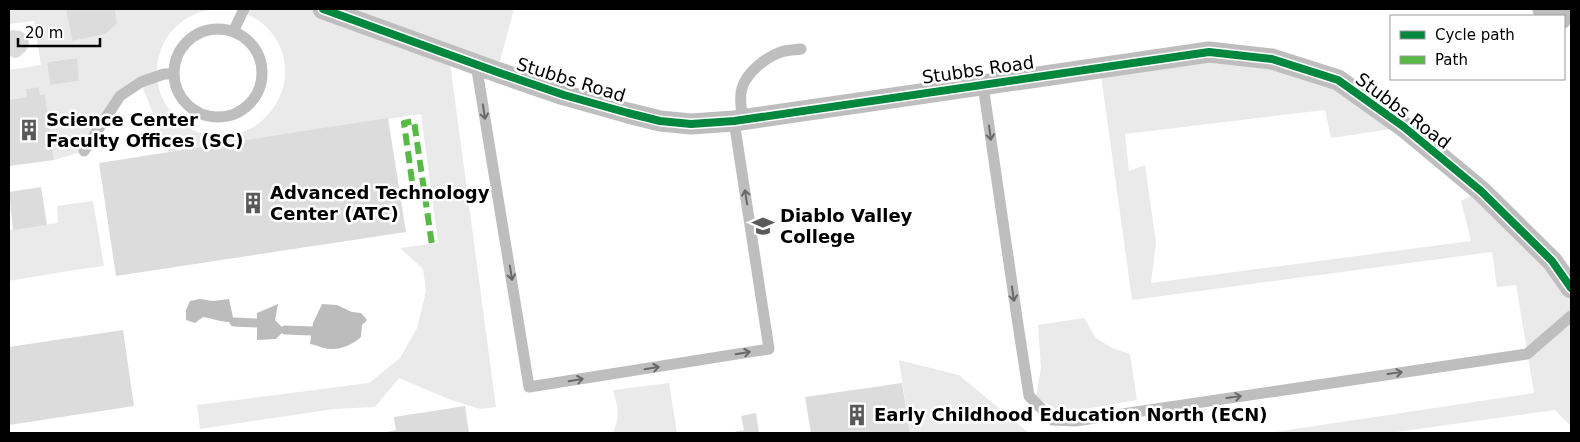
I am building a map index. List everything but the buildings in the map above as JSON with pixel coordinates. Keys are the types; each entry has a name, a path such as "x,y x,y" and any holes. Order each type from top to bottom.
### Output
{"street":[{"name":"Stubbs Road","path":"323,9 564,95 660,121 691,124 738,120 1209,52 1272,58 1338,80 1404,127 1481,191 1552,261 1571,288"}],"lane":[{"path":"234,30 244,9"},
{"path":"210,28 234,30 247,39 257,51 262,64 262,80 259,89 248,106 230,116 215,117 194,111 180,96 173,74 174,61 181,47 192,36 210,28"},
{"path":"476,64 529,387 769,349 738,120 742,88 749,75 765,60 782,52 801,50"},
{"path":"84,152 120,96 141,82 164,74 173,74"},
{"path":"983,85 1029,396 1053,420 1075,421 1527,354 1571,316"}],"shaded area":[{"path":"9,9 66,9 72,41 106,34 117,23 115,9 212,9 187,18 173,30 163,44 158,61 157,77 163,100 176,118 198,132 218,136 240,133 258,124 272,110 281,93 285,74 283,55 274,37 256,19 232,9 514,9 497,72 449,55 496,407 480,409 451,400 399,378 375,407 333,409 200,429 197,405 369,383 400,358 417,328 426,291 423,269 400,248 438,243 421,114 168,152 141,83 120,96 84,151 54,160 45,94 40,95 39,87 27,89 27,97 9,100 9,70 41,65 34,21 9,24","holes":["76,58 79,81 50,85 47,62"]},
{"path":"1209,52 1338,80 1404,127 1331,138 1325,110 1125,134 1129,171 1145,165 1156,243 1151,283 1471,241 1461,201 1481,191 1571,288 1571,426 1555,410 1389,433 1269,433 1534,393 1516,285 1497,287 1492,252 1132,300 1100,68"},
{"path":"93,201 104,266 9,281 9,230 58,223 57,206"},
{"path":"200,299 213,301 229,299 234,322 203,317 195,323 186,320 186,310 190,301"},
{"path":"278,304 275,320 285,330 276,339 257,340 257,313"},
{"path":"322,304 337,305 352,312 361,313 367,320 362,325 361,337 351,344 338,349 328,349 310,344 313,323"},
{"path":"1084,318 1096,338 1112,348 1130,354 1137,400 1062,413 1036,397 1041,368 1038,325"},
{"path":"899,360 959,375 1029,433 910,433"},
{"path":"669,383 677,433 613,433 618,412 613,390"}],"waterway":[{"path":"1547,9 1556,15"},
{"path":"234,322 256,323"},
{"path":"285,330 312,331"}],"marked path":[{"path":"412,181 404,123 414,121 432,245"}],"cycle path":[{"path":"323,9 564,95 660,121 691,124 734,121 1209,52 1272,59 1338,80 1404,127 1481,191 1552,261 1571,288"}],"place":[{"name":"Science Center Faculty Offices (SC)","path":"29,130"},
{"name":"Advanced Technology Center (ATC)","path":"253,203"},
{"name":"Diablo Valley College","path":"763,226"},
{"name":"Early Childhood Education North (ECN)","path":"857,415"}]}
